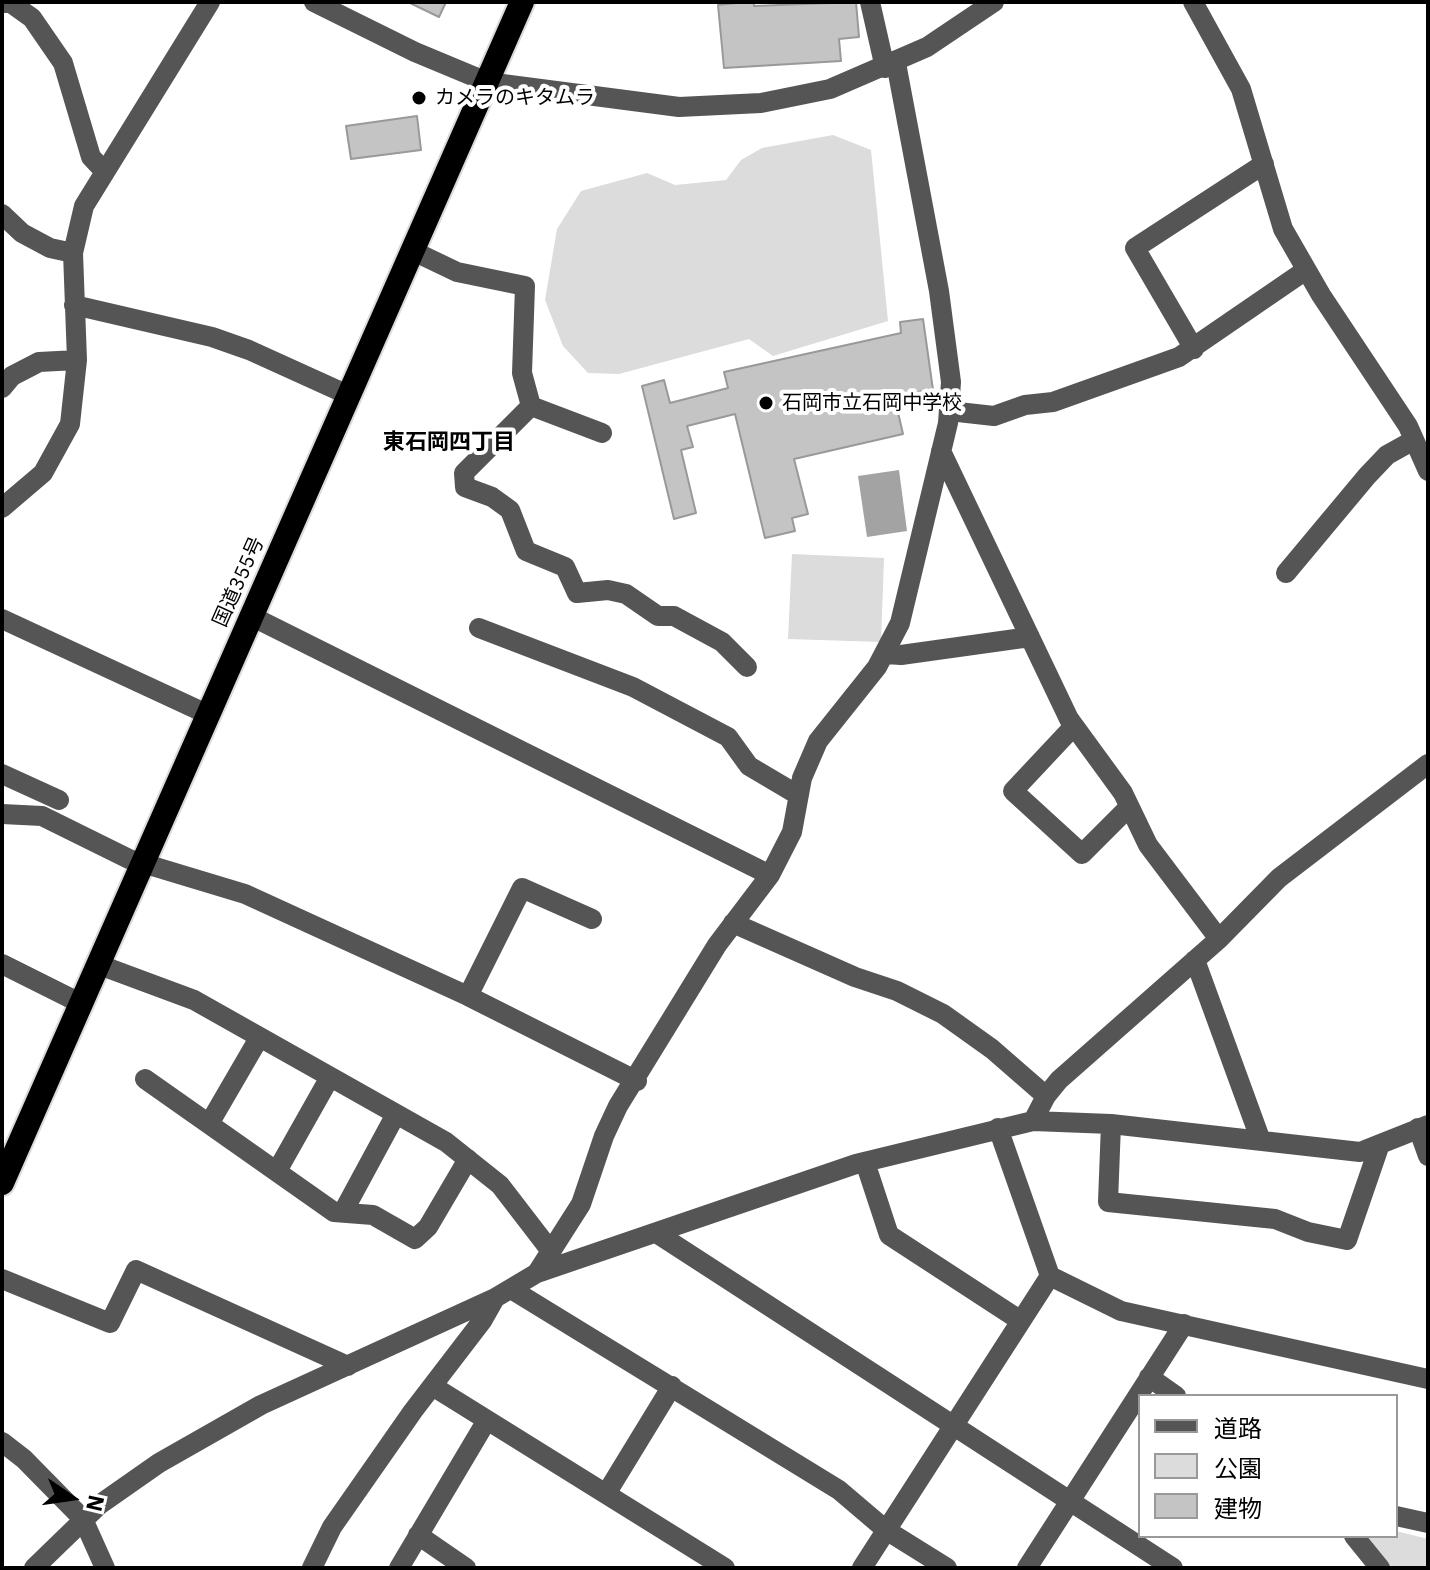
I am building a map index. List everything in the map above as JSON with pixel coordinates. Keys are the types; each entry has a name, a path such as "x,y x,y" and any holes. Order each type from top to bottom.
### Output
{"highway":[{"name":"国道355号","path":"2,1182 346,394 522,2"}],"street":[{"path":"2,508 43,473 61,446 74,404 77,360 73,253 84,206 210,2"},
{"path":"314,2 415,52 487,82 619,102 679,107 795,97 830,89 890,65 994,2"},
{"path":"537,1273 581,1204 604,1136 618,1106 637,1081 733,923 770,875 792,832 808,759 818,741 886,654 909,593 949,411 949,356 890,65 870,2"},
{"path":"1193,2 1241,89 1275,210 1306,270 1414,440 1428,471"},
{"path":"2,3 11,3 32,18 63,63 91,157 105,172"},
{"path":"1194,349 1135,248 1264,164"},
{"path":"2,214 22,233 50,248 73,253"},
{"path":"411,250 457,272 525,286 522,373 531,406"},
{"path":"949,411 994,416 1025,405 1053,402 1194,349 1306,270"},
{"path":"74,305 212,337 249,350 346,394"},
{"path":"2,388 12,376 39,362 77,360"},
{"path":"531,406 602,433"},
{"path":"531,406 464,473 465,487 492,497 510,510 526,551 565,567 577,593 608,590 626,594 658,616 674,616 722,642 747,667"},
{"path":"1286,573 1387,455 1414,440"},
{"path":"941,451 1074,726 1129,807 1148,845 1219,939"},
{"path":"251,616 770,875"},
{"path":"2,619 207,714"},
{"path":"479,628 633,687 728,737 749,766 798,795"},
{"path":"886,654 901,655 1030,637"},
{"path":"1074,726 1013,791 1082,854 1129,807"},
{"path":"1033,1121 1046,1096 1219,939 1279,878 1428,764"},
{"path":"2,774 59,800"},
{"path":"2,814 42,816 129,859 245,894 468,996 637,1081"},
{"path":"468,996 522,888 592,919"},
{"path":"733,923 855,977 897,991 943,1014 1046,1096"},
{"path":"1195,960 1261,1141"},
{"path":"2,964 80,1003"},
{"path":"97,964 194,1000 446,1142 500,1185 550,1250"},
{"path":"209,1124 259,1038"},
{"path":"277,1171 330,1077"},
{"path":"145,1079 334,1212 373,1215 415,1239 428,1227 468,1159"},
{"path":"343,1212 396,1114"},
{"path":"34,1568 83,1519 159,1463 261,1405 503,1293 537,1273 865,1162 1033,1121 1111,1124 1360,1152 1423,1126 1428,1156"},
{"path":"1111,1124 1108,1202 1275,1219 1308,1232 1347,1240 1380,1144"},
{"path":"998,1128 1050,1276 1121,1311 1428,1379"},
{"path":"865,1162 889,1235 1021,1321"},
{"path":"658,1234 1072,1499 1173,1568"},
{"path":"2,1279 110,1323 136,1270 348,1366"},
{"path":"862,1568 1050,1276"},
{"path":"503,1293 672,1386 839,1490 886,1530 947,1568"},
{"path":"312,1568 332,1527 503,1293"},
{"path":"1138,1394 1184,1324"},
{"path":"1149,1377 1173,1394"},
{"path":"606,1494 672,1386"},
{"path":"434,1387 725,1568"},
{"path":"1027,1568 1138,1394"},
{"path":"399,1568 487,1420"},
{"path":"2,1442 24,1459 83,1519 105,1568"},
{"path":"1398,1516 1428,1523"},
{"path":"418,1535 466,1568"},
{"path":"1356,1538 1380,1568"}],"green space":[{"path":"833,135 871,150 888,321 773,356 749,339 619,374 588,373 563,346 545,300 557,229 581,191 647,173 675,185 726,180 741,160 762,148"},
{"path":"792,554 884,558 881,642 788,639"},
{"path":"1398,1532 1428,1539 1428,1568 1390,1568 1368,1538 1398,1538"}],"shaded area":[{"path":"899,470 907,531 867,537 858,476"}],"building":[{"path":"408,2 446,2 439,17"},
{"path":"754,2 754,6 856,2 859,37 839,39 841,61 724,68 718,5"},
{"path":"417,116 421,150 351,159 346,126"},
{"path":"923,319 933,390 894,395 903,434 794,459 808,514 792,518 795,531 765,538 735,414 687,426 693,447 681,450 696,513 674,519 642,386 664,380 670,403 728,388 724,372 901,333 900,322"}],"place":[{"name":"カメラのキタムラ","path":"419,98"},
{"name":"石岡市立石岡中学校","path":"766,403"}],"district":[{"name":"東石岡四丁目","path":"449,443"}]}
